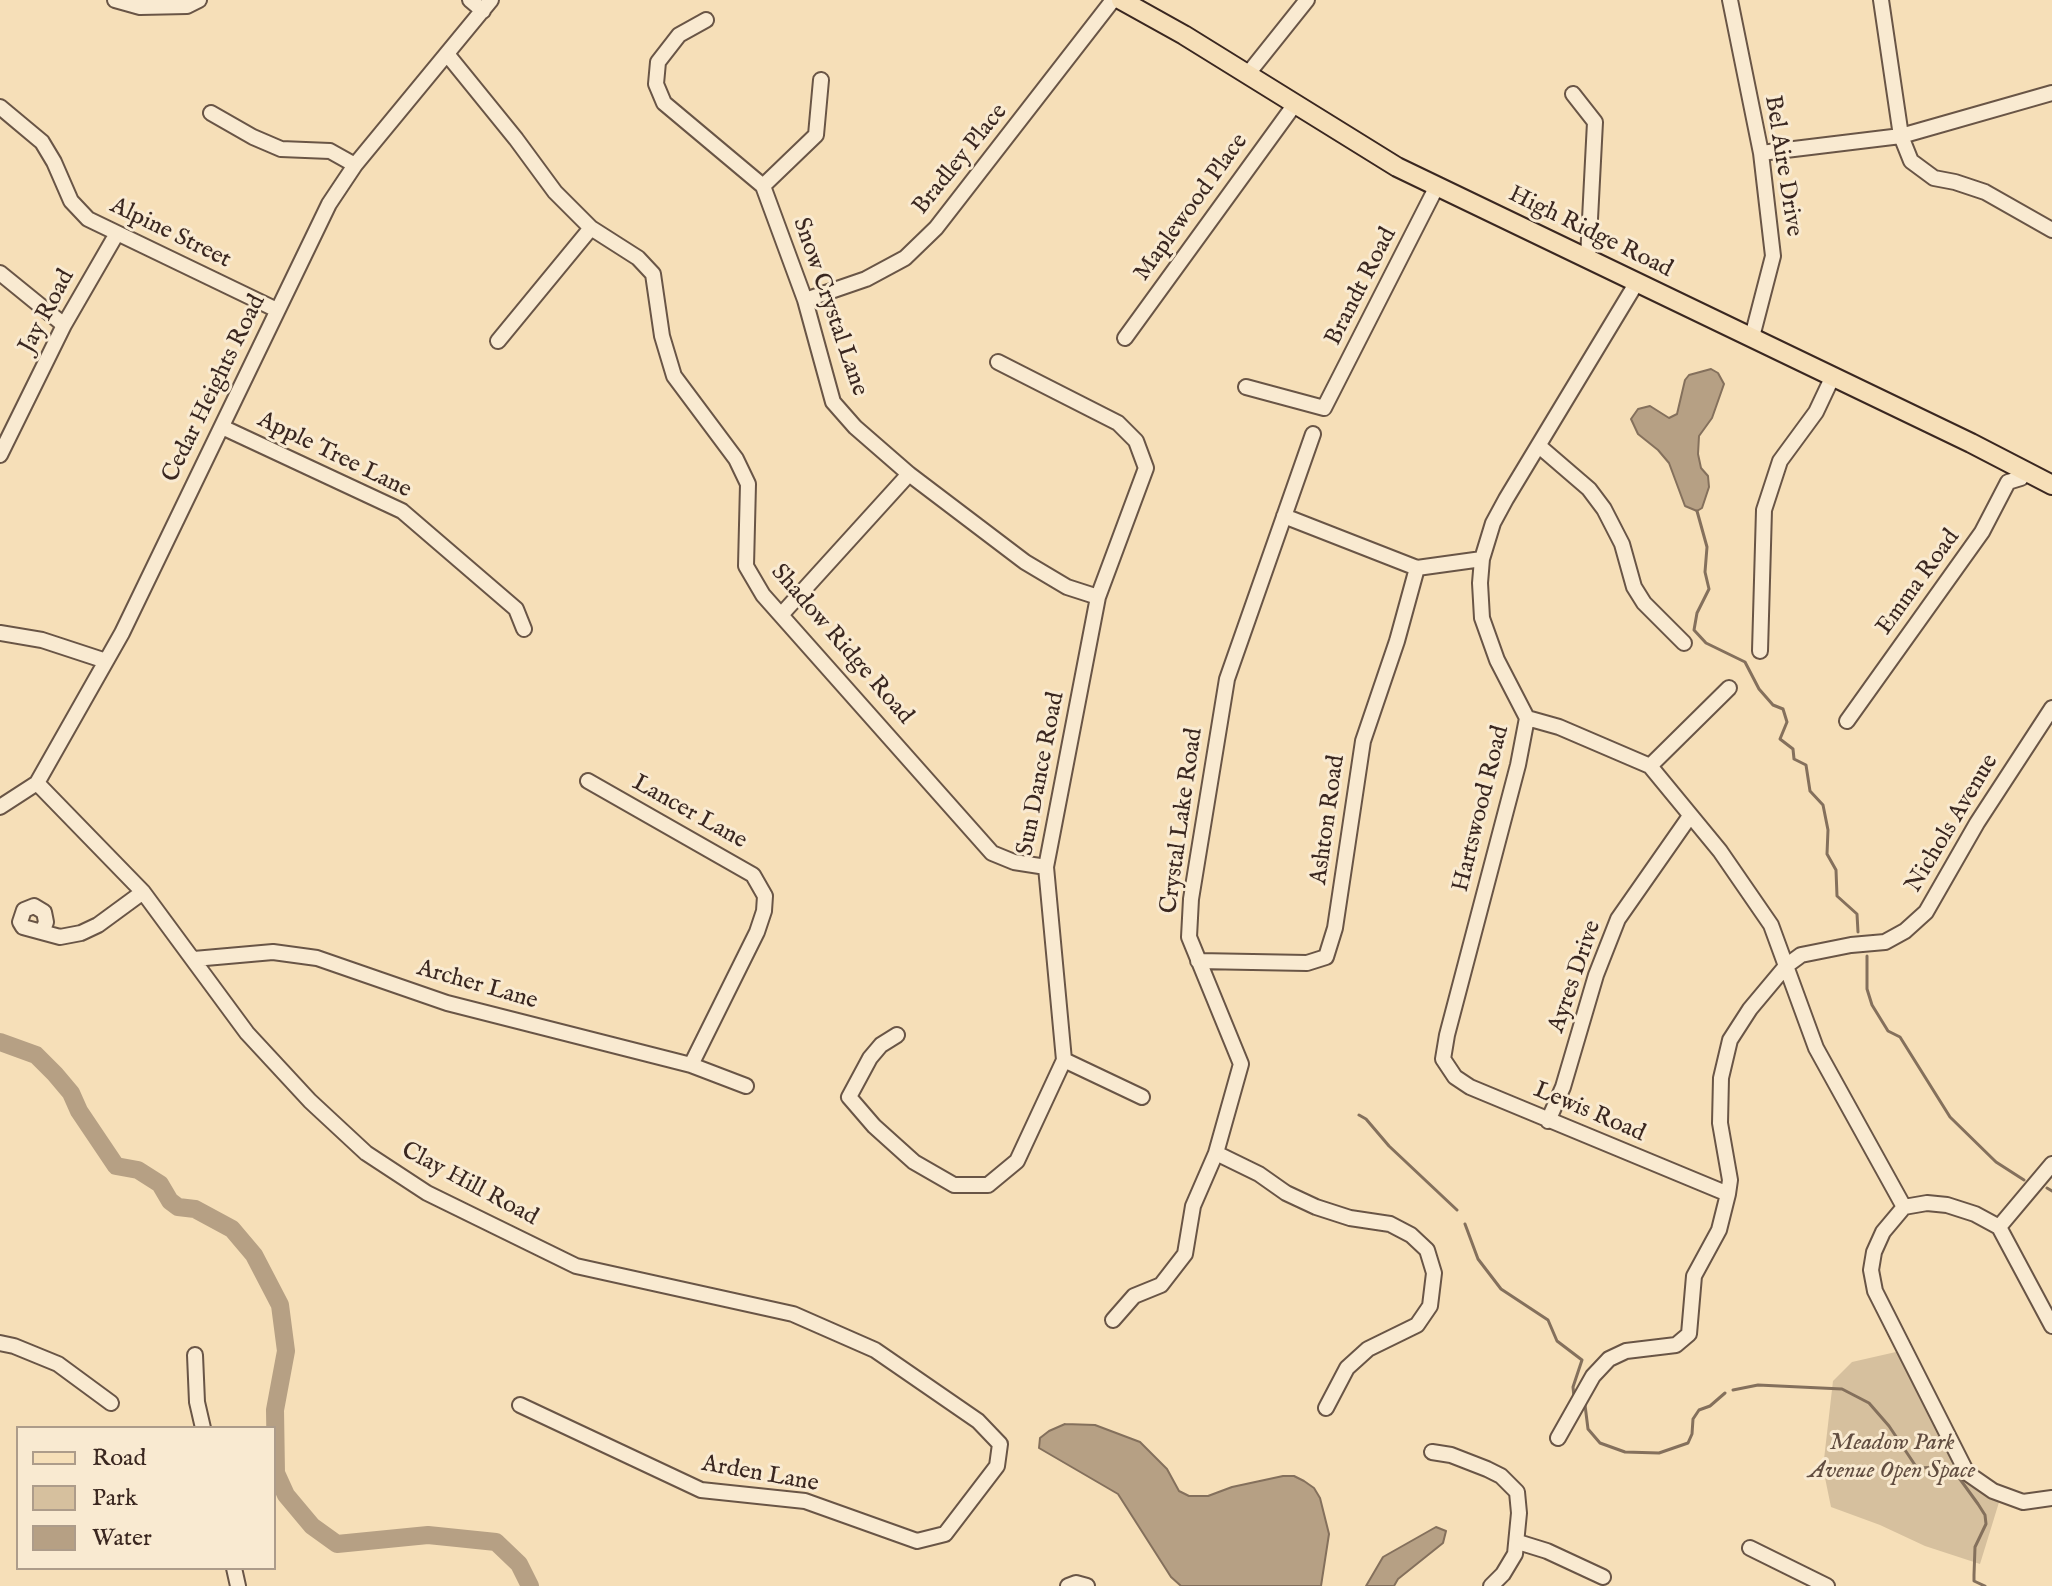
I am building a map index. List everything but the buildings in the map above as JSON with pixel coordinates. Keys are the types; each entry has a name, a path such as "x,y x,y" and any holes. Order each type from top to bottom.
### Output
{"main road":[{"name":"High Ridge Road","path":"1121,0 1184,35 1397,167 1833,376 2052,485"}],"street":[{"path":"115,0 140,7 187,6 199,0"},
{"path":"470,0 487,5"},
{"name":"Bradley Place","path":"805,300 866,279 905,258 936,228 1113,0"},
{"path":"1247,75 1307,0"},
{"name":"Bel Aire Drive","path":"1730,0 1761,153 1773,256 1752,337"},
{"path":"1881,0 1901,136 1911,161 1934,178 1985,192 2052,230"},
{"name":"Cedar Heights Road","path":"0,807 37,783 106,661 329,204 355,165 487,5"},
{"name":"Snow Crystal Lane","path":"706,20 679,35 658,62 656,84 664,103 763,186 805,300 833,402 855,427 909,474 1025,562 1067,587 1098,597"},
{"name":"Shadow Ridge Road","path":"447,54 555,192 591,228 638,258 653,274 662,336 674,376 736,459 748,484 746,566 763,595 992,853 1014,862 1046,867"},
{"path":"763,186 816,135 821,80"},
{"path":"1761,153 1901,136 2052,93"},
{"path":"1573,94 1595,122 1588,258"},
{"name":"Maplewood Place","path":"1125,338 1295,104"},
{"name":"Alpine Street","path":"0,107 42,142 71,201 88,219 277,310"},
{"path":"211,113 281,149 330,151 355,165"},
{"name":"Brandt Road","path":"1246,387 1324,408 1437,186"},
{"path":"498,341 591,228"},
{"name":"Jay Road","path":"0,455 64,325 116,235"},
{"path":"0,273 64,325"},
{"name":"Hartswood Road","path":"1443,1059 1518,765 1527,718 1497,660 1482,618 1482,559 1493,523 1637,282"},
{"name":"Sun Dance Road","path":"998,362 1118,423 1136,441 1146,468 1098,597 1046,867 1064,1060"},
{"path":"1760,651 1764,510 1780,461 1816,412 1833,376"},
{"name":"Apple Tree Lane","path":"222,427 402,511 516,609 524,629"},
{"name":"Crystal Lake Road","path":"1113,1320 1134,1296 1161,1285 1185,1254 1193,1206 1216,1153 1241,1064 1189,937 1191,899 1227,679 1313,434"},
{"path":"1539,446 1589,489 1622,544 1634,587 1644,603 1684,643"},
{"name":"Emma Road","path":"1847,721 1982,532 2008,482 2021,478 2025,471"},
{"path":"781,615 909,474"},
{"path":"1284,516 1417,568 1482,559"},
{"name":"Ashton Road","path":"1198,961 1307,963 1326,957 1335,928 1363,741 1397,641 1417,568"},
{"path":"0,633 42,640 106,661"},
{"path":"1650,766 1729,688"},
{"name":"Nichols Avenue","path":"1558,1438 1593,1376 1609,1359 1626,1351 1676,1345 1689,1334 1694,1276 1719,1230 1730,1180 1720,1123 1721,1078 1730,1040 1750,1009 1786,966 1801,955 1885,942 1905,931 1926,912 1977,823 2052,708"},
{"path":"1527,718 1559,727 1650,766 1720,851 1771,925 1816,1048 1904,1207"},
{"name":"Lancer Lane","path":"588,781 753,875 765,896 757,932 691,1065"},
{"name":"Clay Hill Road","path":"37,783 143,892 247,1033 310,1101 366,1153 427,1193 576,1266 793,1314 875,1350 978,1421 1000,1444"},
{"name":"Ayres Drive","path":"1548,1121 1563,1087 1596,975 1618,919 1690,816"},
{"path":"43,930 60,937 81,933 98,925 143,892"},
{"name":"Archer Lane","path":"194,959 273,952 317,958 447,1003 691,1065 746,1086"},
{"path":"897,1035 881,1045 870,1058 849,1097 874,1126 914,1162 954,1185 988,1185 1017,1161 1064,1060 1142,1097"},
{"name":"Lewis Road","path":"1443,1059 1455,1077 1470,1087 1728,1194"},
{"path":"1216,1153 1316,1207 1350,1218 1390,1224 1411,1235 1427,1250 1434,1273 1430,1306 1417,1325 1368,1349 1347,1368 1326,1408"},
{"path":"1999,1227 2052,1164"},
{"path":"2052,1326 1999,1227 1975,1214 1947,1205 1927,1203 1904,1207 1883,1232 1874,1252 1871,1270 1875,1291 1967,1473 1993,1491 2023,1502 2052,1498"},
{"path":"0,1343 58,1364 111,1403"},
{"path":"195,1355 197,1402 203,1426"},
{"name":"Arden Lane","path":"520,1405 701,1490 805,1501 917,1541 945,1534 997,1466 1000,1444"},
{"path":"1432,1452 1462,1459 1501,1476 1517,1492 1518,1542 1509,1565 1491,1586"},
{"path":"1518,1542 1547,1551 1603,1577"},
{"path":"1750,1548 1827,1586"},
{"path":"1068,1586 1076,1583 1087,1586"}],"green space":[{"name":"Meadow Park Avenue Open Space","path":"1909,1349 1974,1470 2004,1486 1980,1564 1925,1546 1831,1507 1823,1468 1833,1381 1852,1362"}],"water":[{"path":"1711,369 1718,373 1724,384 1712,418 1699,436 1698,454 1701,468 1708,476 1709,487 1702,508 1697,511 1685,506 1669,463 1638,434 1631,419 1638,409 1650,406 1669,418 1677,414 1685,380 1689,375"},
{"path":"1065,1424 1095,1425 1140,1442 1167,1469 1179,1491 1189,1496 1208,1496 1232,1487 1283,1476 1294,1476 1304,1481 1314,1488 1320,1498 1329,1534 1321,1586 1181,1586 1171,1577 1118,1494 1039,1448 1040,1438"},
{"path":"1436,1527 1446,1531 1443,1543 1398,1579 1394,1586 1366,1586 1383,1557"}],"waterway":[{"path":"1697,511 1707,547 1705,572 1709,589 1697,613 1694,630 1706,643 1745,662 1759,689 1773,705 1783,709 1787,722 1780,739 1793,749 1794,759 1806,765 1810,791 1823,805 1828,830 1827,854 1836,870 1837,896 1857,914 1858,932"},
{"path":"1867,956 1867,989 1872,1005 1888,1031 1900,1037 1950,1117 1996,1162 2024,1180"},
{"path":"0,1042 36,1055 55,1074 71,1093 79,1111 116,1166 138,1170 160,1184 170,1201 178,1207 195,1209 232,1229 254,1255 280,1305 286,1351 275,1410 275,1426"},
{"path":"1359,1115 1457,1210"},
{"path":"2047,1188 2052,1191"},
{"path":"1465,1224 1478,1259 1501,1289 1548,1320 1557,1341 1582,1360 1573,1387 1574,1397"},
{"path":"1733,1390 1758,1385 1842,1389 1869,1403 1889,1426 1917,1468 1945,1467 1957,1475 1985,1515 1986,1524 1975,1547 1974,1575 1974,1581 1985,1586"},
{"path":"1585,1405 1588,1429 1600,1443 1625,1452 1659,1453 1688,1443 1693,1419 1699,1410 1710,1406 1725,1393"},
{"path":"276,1473 286,1495 312,1526 337,1544 428,1535 496,1542 519,1564 530,1586"}]}
